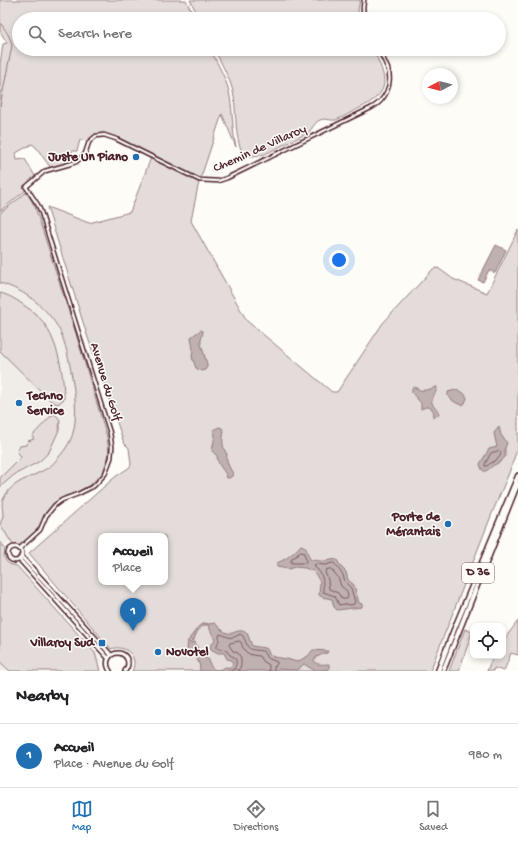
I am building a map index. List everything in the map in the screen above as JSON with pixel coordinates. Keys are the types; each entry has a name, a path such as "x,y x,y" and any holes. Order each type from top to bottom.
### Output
{"main road":[{"name":"D 36","path":"438,671 518,476"},
{"name":"D 36","path":"443,671 518,483"}],"street":[{"path":"363,12 364,0"},
{"name":"Chemin de Villaroy","path":"26,187 45,171 76,162 85,154 89,142 96,136 102,135 116,139 199,180 218,181 227,178 379,103 385,95 389,83 388,68 382,56"},
{"name":"Avenue du Golf","path":"19,549 40,530 46,516 55,505 62,500 94,486 105,474 111,458 112,447 110,433 41,212 26,187"},
{"name":"Avenue du Golf","path":"19,549 13,548 8,553 14,561 20,558"},
{"name":"Avenue du Golf","path":"19,549 22,554 20,558"},
{"name":"Avenue du Golf","path":"20,558 110,657"},
{"path":"110,671 107,665 110,657 117,653 126,656 128,667 125,671"}],"shaded area":[{"path":"0,0 186,0 192,12 12,12 12,56 214,56 222,72 229,91 236,147 222,114 198,186 191,221 247,321 332,392 337,392 383,323 433,269 438,268 453,279 487,293 518,230 518,447 430,671 132,671 134,661 130,653 122,648 111,649 29,553 115,477 130,467 131,464 129,448 124,443 87,335 47,207 89,223 130,212 152,155 109,135 96,134 91,138 86,148 88,141 80,140 77,151 70,152 71,161 81,156 78,159 69,164 45,171 26,186 26,190 0,211 0,64 3,44 7,43 0,31","holes":["32,144 36,147 50,167 35,176 25,159 17,160 16,153"]},
{"path":"190,0 360,0 358,12 196,12"},
{"path":"218,56 376,56 384,77 384,84 377,97 358,109 336,120 320,120 308,133 265,154 249,156 244,154 239,143 233,91 226,72"},
{"path":"27,191 38,211 103,421 109,448 106,464 100,473 54,501 18,542 6,545 3,555 5,561 10,565 16,566 102,659 101,665 103,671 0,671 0,212"},
{"path":"25,193 28,194 35,207 76,334 107,437 109,454 103,473 90,485 78,492 65,496 55,503 47,512 36,532 20,547 13,545 0,524 3,516 3,500 11,488 23,480 43,471 58,459 70,441 74,429 75,416 75,396 71,371 60,331 49,315 35,301 18,290 0,283 0,213"},
{"path":"0,293 13,298 37,315 53,339 63,380 64,399 58,404 52,402 0,351"},
{"path":"55,414 60,420 59,430 49,452 40,461 14,475 0,487 0,478 21,457 17,451 20,446 26,445 28,441 34,439 32,436 52,415"},
{"path":"0,541 5,549 4,557 6,561 9,564 17,566 95,653 100,671 10,671 0,662"},
{"path":"518,621 518,655 511,653 504,671 494,668 493,671 487,671 492,659 506,659 506,637"},
{"path":"465,629 470,631 470,638 459,671 449,671"}],"water":[{"path":"496,245 506,250 495,273 489,270 483,282 478,280"},
{"path":"201,330 203,332 201,344 207,367 205,370 201,371 196,368 192,357 193,349 191,337"},
{"path":"414,387 420,390 428,390 437,387 432,401 439,415 436,415 433,418 434,412 431,408 426,407 421,409 421,403 412,393 412,388"},
{"path":"455,390 465,394 467,398 463,405 458,404 448,396 448,392"},
{"path":"219,427 222,428 224,432 223,446 227,454 228,464 233,474 229,478 227,478 217,456 212,451 215,435 213,430"},
{"path":"499,427 501,435 507,443 505,448 505,457 488,470 484,471 480,464 489,449 497,447 494,433"},
{"path":"301,545 305,547 311,560 337,560 346,572 348,580 354,585 359,603 362,604 362,607 337,610 334,607 332,599 319,595 320,582 313,571 305,568 295,567 288,569 277,567 277,563 290,556"},
{"path":"204,623 215,623 222,630 229,633 243,631 247,633 252,646 267,649 269,654 274,657 297,662 308,656 313,650 328,651 327,653 316,657 314,661 319,664 329,664 329,669 315,670 304,664 299,669 295,670 278,669 276,671 242,671 235,669 230,671 200,671 198,661 187,649 188,640 190,643 195,642 199,651 209,660 213,669 218,670 230,667 233,661 227,659 224,653 218,653 211,649 210,647 215,640 208,625 203,626 199,630 194,640 192,641 189,639 199,626"}],"waterway":[{"path":"0,22 9,37 12,46 0,106"}],"place":[{"name":"Juste Un Piano","path":"136,157"},
{"name":"Techno Service","path":"19,403"},
{"name":"Porte de Mérantais","path":"448,524"},
{"name":"Accueil","path":"133,631"},
{"name":"Villaroy Sud","path":"102,643"},
{"name":"Novotel","path":"158,652"}]}
